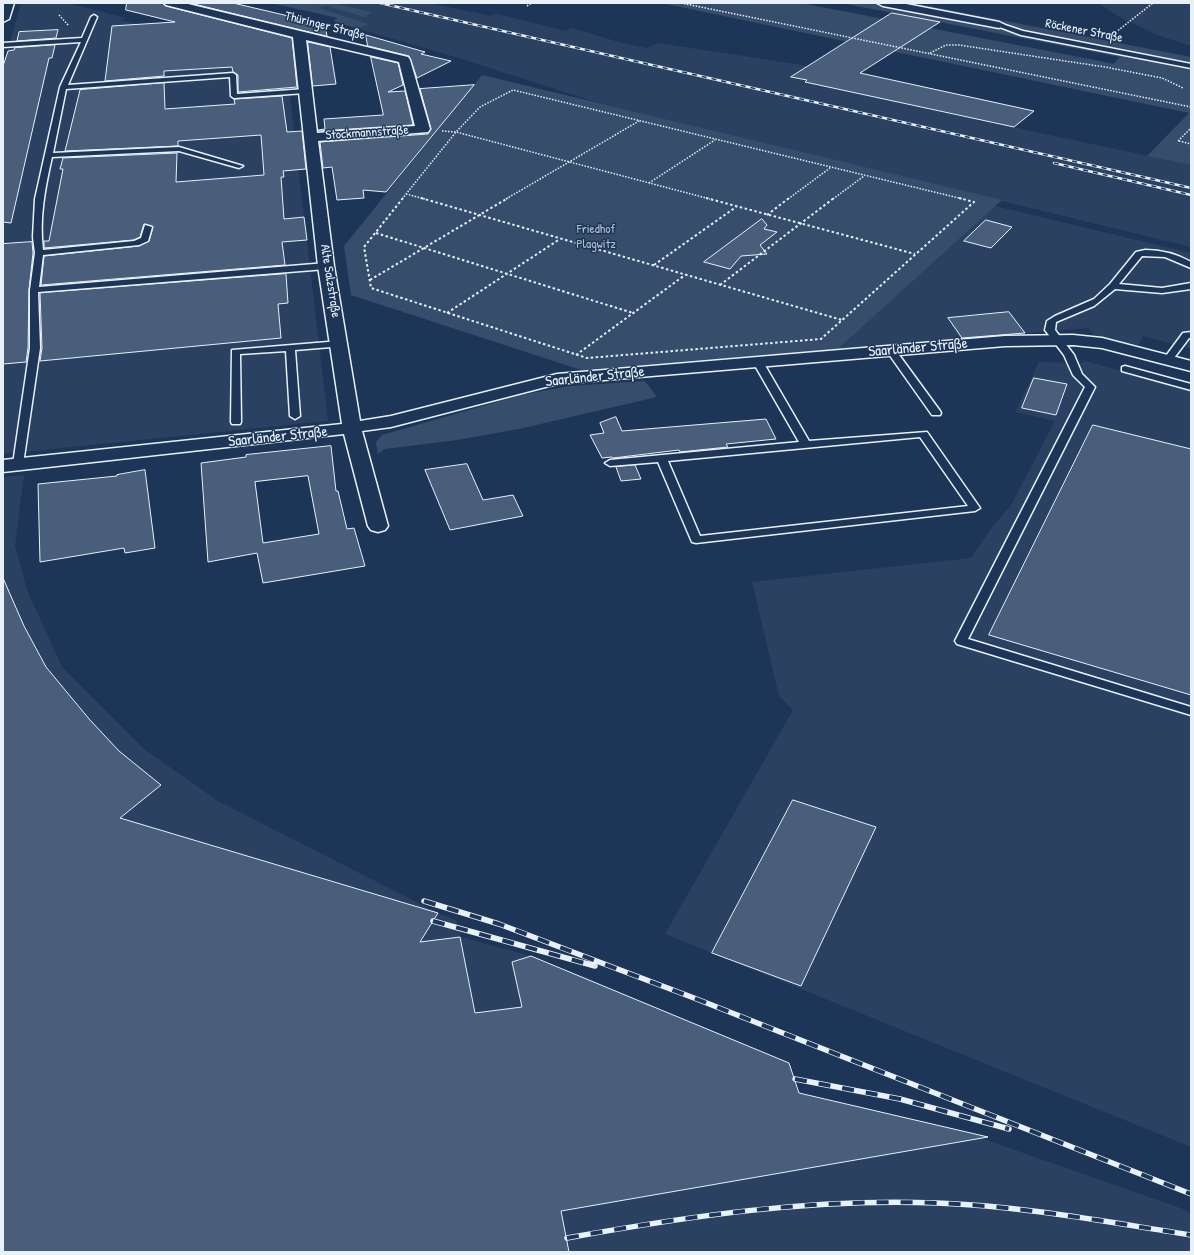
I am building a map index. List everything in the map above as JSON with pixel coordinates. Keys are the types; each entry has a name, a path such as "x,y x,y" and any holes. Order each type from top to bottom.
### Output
{"street":[{"path":"3,19 8,3"},
{"name":"Thüringer Straße","path":"170,3 404,60"},
{"name":"Röckener Straße","path":"883,3 967,23 999,25"},
{"name":"Alte Salzstraße","path":"299,34 326,266 340,344 352,428 378,526"},
{"name":"Stockmannstraße","path":"312,137 423,129 404,60"},
{"name":"Saarländer Straße","path":"11,465 318,433 352,428 391,421 557,379 891,350 1005,341 1057,339 1102,343 1191,366"}],"lane":[{"path":"11,465 36,348 34,290 39,253 37,237 39,199 63,87 94,17"},
{"name":"Röckener Straße","path":"999,25 1020,33 1191,66"},
{"path":"3,45 85,40"},
{"path":"63,87 233,75 234,96 305,91"},
{"path":"48,155 172,149 239,166"},
{"path":"39,253 136,243 145,239 148,227"},
{"path":"1191,265 1180,260 1147,252 1139,254 1128,264 1102,297 1084,308 1062,315 1052,321 1050,330 1069,355 1078,376 1090,387 960,641 1191,711"},
{"path":"34,290 326,266"},
{"path":"1112,286 1155,291 1191,286"},
{"path":"1168,360 1186,335 1191,335"},
{"path":"236,422 235,352 340,344"},
{"path":"290,347 294,416"},
{"path":"891,350 936,413"},
{"path":"758,362 806,445"},
{"path":"1125,369 1191,387"},
{"path":"610,463 923,434 975,508 696,540 662,459"}],"path":[{"path":"527,6 532,3"},
{"path":"681,3 1191,107"},
{"path":"1096,47 1153,3"},
{"path":"59,15 69,24 69,28"},
{"path":"930,54 946,45 959,45 1105,67 1162,78 1183,88"},
{"path":"513,90 974,202 821,339 587,358 371,288 364,247 456,132 480,107 513,90"},
{"path":"370,280 639,121"},
{"path":"1191,128 1178,141 1191,144"},
{"path":"423,129 456,132 916,254"},
{"path":"648,183 716,139"},
{"path":"766,215 830,167"},
{"path":"720,285 864,176"},
{"path":"406,194 842,320"},
{"path":"654,266 737,207"},
{"path":"376,233 633,313"},
{"path":"447,313 561,239"},
{"path":"576,355 685,275"}],"shaded area":[{"path":"21,3 71,4 126,18 121,20 182,35 289,88 328,421 3,454 3,66"},
{"path":"286,3 430,3 491,16 497,14 565,31 572,28 622,43 647,48 658,43 815,67 798,78 917,107 1191,165 1191,247 599,103 462,59 359,29 364,27"},
{"path":"1099,3 1191,3 1191,46 1160,36 1117,16"},
{"path":"995,206 1191,253 1191,349 1143,336 1139,345 1095,336 1088,328 838,349"},
{"path":"1082,360 1191,390 1191,1147 665,934 793,710 779,696 752,582 971,558 993,526 1011,505 1055,421 1015,412 1039,362 1083,363"},
{"path":"24,475 15,546 27,590 62,667 144,749 218,801 438,913 456,920 461,937 531,956 789,1063 799,1093 955,1129 1186,1210 1191,1215 1191,1252 3,1252 3,477"}],"green space":[{"path":"270,3 332,3 372,12 365,17 326,6 318,8 368,24 359,29 333,21 338,18"},
{"path":"661,3 801,3 1113,64 1120,57 841,3 913,3 1191,57 1191,165 1147,156 1189,113"},
{"name":"Friedhof Plagwitz","path":"482,75 1002,200 838,349 581,370 351,295 344,246"},
{"path":"645,381 657,397 519,429 457,440 385,449 378,454 376,442 382,435 521,395 569,386"}],"building":[{"path":"127,3 162,3 166,6 292,38 297,87 238,92 238,75 233,72 232,67 164,71 164,76 105,81 112,26 175,22 126,10"},
{"path":"190,3 233,3 297,18 295,18 325,25 327,36"},
{"path":"892,13 940,22 860,73 1034,111 1014,127 805,82 807,80 791,77"},
{"path":"58,30 56,38 17,41 19,32"},
{"path":"366,35 425,52 421,54 451,61 417,78 409,56 368,46"},
{"path":"308,42 330,47 336,84 313,86"},
{"path":"55,45 52,58 49,58 11,223 3,222 3,66 8,51 14,50 15,48"},
{"path":"371,57 398,63 403,85 388,92 405,91 413,125 318,131 325,129 324,119 383,115"},
{"path":"164,83 165,109 235,104 234,99 282,96 287,132 302,131 306,169 283,171 284,177 281,177 284,219 304,217 307,240 282,242 285,265 41,285 44,256 139,246 149,241 153,227 144,224 140,237 134,240 44,248 44,241 49,241 63,169 60,169 63,158 177,153 176,182 264,175 261,135 178,141 178,146 65,151 80,90"},
{"path":"474,85 386,192 363,190 364,198 337,200 332,167 323,168 320,142 428,134 431,129 420,89"},
{"path":"762,219 767,225 764,229 777,232 760,245 767,254 741,256 730,269 704,262"},
{"path":"986,220 1012,227 991,248 964,241"},
{"path":"32,242 33,253 29,290 28,348 26,362 3,364 3,244"},
{"path":"286,274 288,303 278,304 281,338 40,361 42,348 40,293"},
{"path":"1009,312 1025,333 962,338 948,318"},
{"path":"1034,378 1067,384 1056,415 1022,408"},
{"path":"616,417 622,431 766,419 776,439 726,444 728,447 680,452 679,450 602,458 590,435 604,433 600,423"},
{"path":"1093,425 1191,449 1191,695 989,635"},
{"path":"331,446 336,491 338,491 347,529 354,528 365,566 263,583 257,553 208,562 201,463 246,457 246,455","holes":["308,476 319,534 263,543 255,482"]},
{"path":"467,464 483,500 513,495 523,516 450,530 425,470"},
{"path":"635,465 641,479 621,481 616,467"},
{"path":"145,470 155,548 125,553 124,548 40,562 38,484 117,476"},
{"path":"3,578 24,626 46,667 90,720 119,751 161,785 120,818 438,913 420,942 460,937 475,1013 522,1007 512,962 531,956 789,1063 799,1093 988,1137 561,1211 569,1252 3,1252"},
{"path":"793,800 876,827 801,986 712,953"}],"railway":[{"path":"380,3 1191,188"},
{"path":"1054,163 1191,195"},
{"path":"424,901 499,924 694,998 1191,1194"},
{"path":"433,921 595,966"},
{"path":"795,1079 900,1099 1009,1129"},
{"path":"567,1238 751,1210 844,1203 891,1202 1001,1207 1065,1215 1191,1235"}]}
